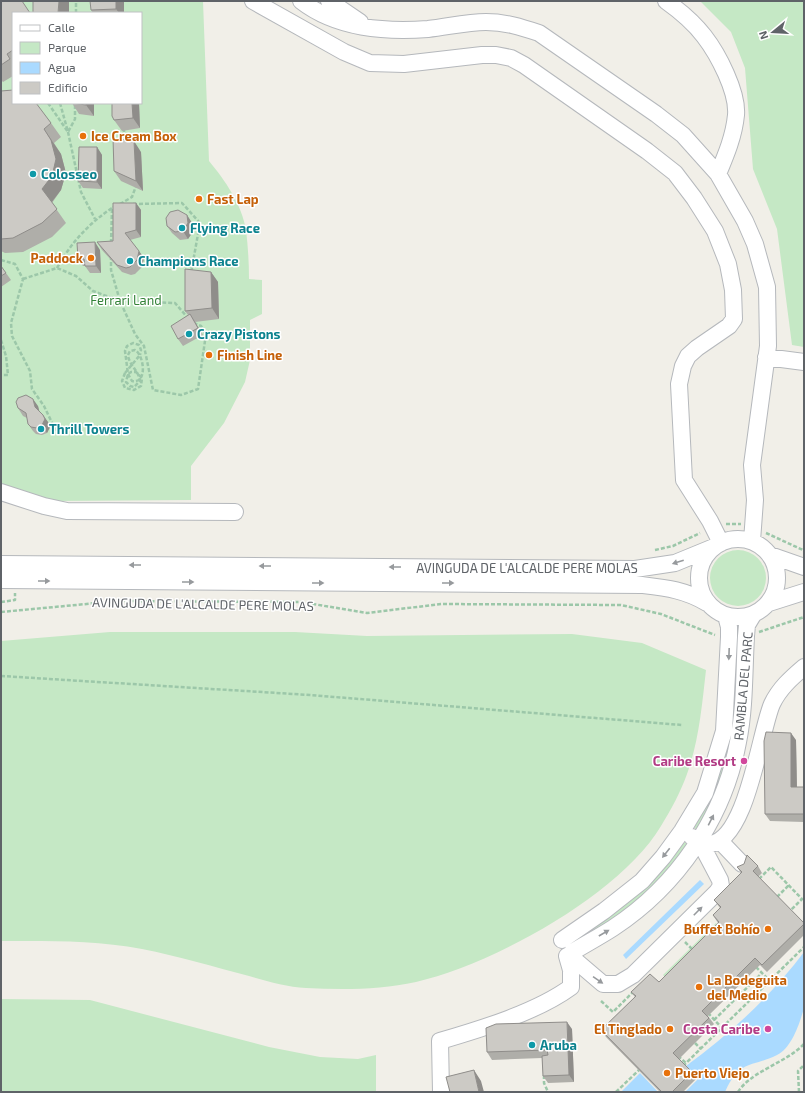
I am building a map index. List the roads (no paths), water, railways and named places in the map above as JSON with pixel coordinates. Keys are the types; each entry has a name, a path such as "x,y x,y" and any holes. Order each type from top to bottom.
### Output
{"street":[{"path":"253,1 344,52 370,63 404,64 482,55 496,55 510,58 524,65 675,173 694,198 715,231 728,264 733,290 734,318 729,326 696,348 688,356 683,366 679,384 684,480 713,527 718,545"},
{"path":"301,1 321,15 352,25 409,30 485,22 518,26 539,33 656,114 683,135 718,174 736,203 752,238 767,287 768,346 752,465 755,500 752,534 770,555 776,569 778,583 769,603"},
{"path":"329,1 358,22 376,28"},
{"path":"666,1 680,11 704,36 719,60 732,89 736,114 730,143 718,174"},
{"path":"766,357 804,362"},
{"path":"1,492 44,506 67,511 235,512"},
{"path":"752,534 718,545 707,554 699,574 702,594 708,603 716,611 726,616 740,618 753,615 769,603 804,592"},
{"name":"AVINGUDA DE L'ALCALDE PERE MOLAS","path":"3,564 635,569 675,563 718,545"},
{"path":"770,555 804,567"},
{"name":"AVINGUDA DE L'ALCALDE PERE MOLAS","path":"3,580 642,585 674,589 691,594 708,603"},
{"name":"RAMBLA DEL PARC","path":"569,955 613,928 642,905 669,879 700,842 724,791 738,744 741,727 746,636 748,625 753,615"},
{"name":"RAMBLA DEL PARC","path":"569,955 572,948 570,943 567,940 562,940 630,891 663,857 682,831 705,793 724,731 729,637 729,627 726,616"},
{"path":"682,831 700,842 708,844 720,841 736,820 747,796 772,703 786,683 804,667"},
{"path":"720,841 742,864"},
{"path":"569,955 603,984 618,984 633,976 717,892 721,886 720,880 700,842"},
{"path":"440,1092 440,1041 527,1010 563,993 571,981 569,955"}],"water":[{"path":"700,880 704,884 626,959 623,955"},
{"path":"804,952 804,1008 795,1034 787,1047 777,1055 741,1069 730,1081 725,1092 685,1092 698,1079 686,1066 749,1014 778,984"},
{"path":"640,1073 658,1092 621,1092"}],"place":[{"name":"Ice Cream Box","path":"83,136"},
{"name":"Colosseo","path":"33,174"},
{"name":"Fast Lap","path":"199,199"},
{"name":"Flying Race","path":"182,228"},
{"name":"Paddock","path":"91,258"},
{"name":"Champions Race","path":"130,261"},
{"name":"Crazy Pistons","path":"189,334"},
{"name":"Finish Line","path":"209,355"},
{"name":"Thrill Towers","path":"41,429"},
{"name":"Caribe Resort","path":"744,761"},
{"name":"Buffet Bohío","path":"768,929"},
{"name":"La Bodeguita del Medio","path":"699,987"},
{"name":"El Tinglado","path":"670,1029"},
{"name":"Costa Caribe","path":"768,1029"},
{"name":"Aruba","path":"532,1045"},
{"name":"Puerto Viejo","path":"667,1073"}],"park label":[{"name":"Ferrari Land","path":"126,300"}]}
